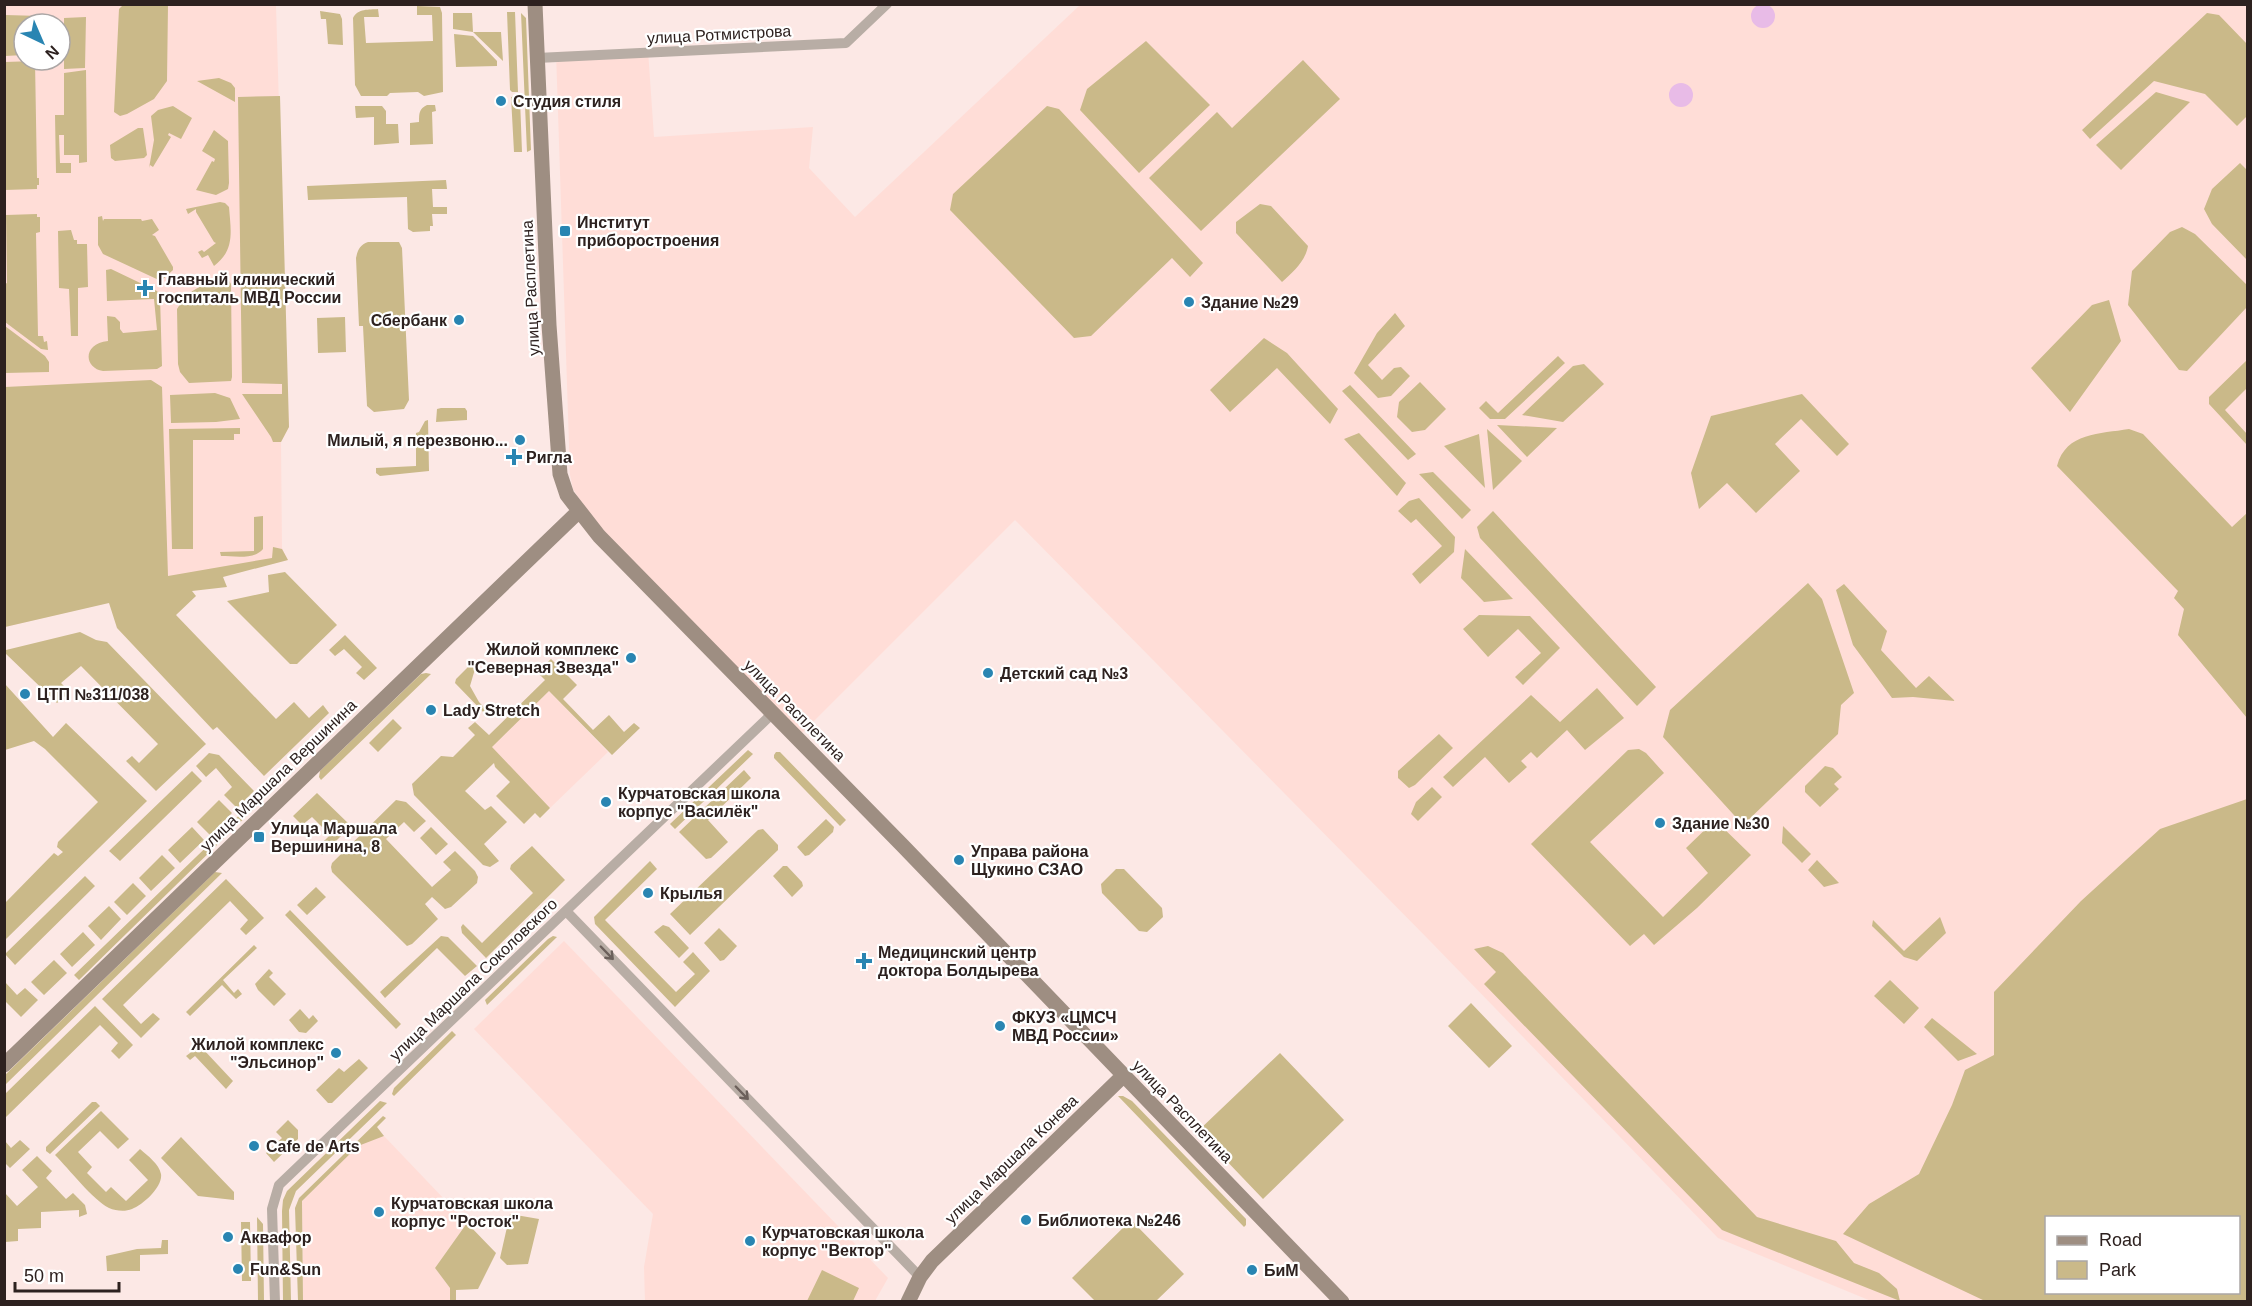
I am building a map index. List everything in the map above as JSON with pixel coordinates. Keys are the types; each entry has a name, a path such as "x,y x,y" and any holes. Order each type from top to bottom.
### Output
{"street":[{"name":"улица Расплетина","path":"535,4 549,325 560,474 567,495 599,537 1342,1302"},
{"name":"улица Ротмистрова","path":"537,58 846,43 887,4"},
{"name":"улица Маршала Вершинина","path":"4,1065 578,512"},
{"name":"улица Маршала Соколовского","path":"275,1302 272,1209 279,1185 773,714"},
{"path":"566,911 920,1277"},
{"name":"улица Маршала Конева","path":"908,1302 920,1277 947,1246 1124,1075"}],"shaded area":[{"path":"1763,4 1772,7 1775,16 1772,25 1763,28 1754,25 1751,16 1754,7"},
{"name":"Главный клинический госпиталь МВД России","path":"4,5 276,5 289,427 281,442 282,548 288,560 5,627"},
{"path":"1080,5 2247,5 2247,1301 1871,1301 1718,1238 1431,942 1015,520 802,733 593,521 573,489 570,475 556,52 648,50 654,137 813,127 809,168 855,217"},
{"path":"1681,83 1686,84 1692,90 1692,100 1686,106 1681,107 1676,106 1670,100 1669,95 1670,90 1676,84"},
{"path":"549,691 608,752 550,808 491,747"},
{"path":"564,941 888,1278 875,1301 645,1301 644,1267 653,1214 474,1029"},
{"name":"Курчатовская школа корпус \"Росток\"","path":"384,1136 467,1223 435,1268 450,1288 450,1301 303,1301 302,1201 358,1145"}],"green space":[{"path":"123,5 168,5 167,81 154,99 120,116 114,112 119,9"},
{"path":"417,6 440,7 442,13 443,92 424,96 418,92 390,93 387,96 361,96 355,85 353,18 361,11 378,9 379,17 364,17 366,43 433,41 432,15 417,15"},
{"path":"320,11 340,14 343,45 328,44 326,19 321,19"},
{"path":"507,12 515,12 518,92 510,90"},
{"path":"453,13 472,13 473,32 453,29"},
{"path":"521,13 526,18 531,150 527,152"},
{"path":"2207,13 2219,15 2247,44 2247,116 2237,126 2205,94 2154,81 2090,139 2082,130"},
{"path":"5,15 12,15 12,56 5,56"},
{"path":"86,17 85,68 72,69 72,18"},
{"path":"473,32 501,32 503,61"},
{"path":"454,34 473,36 497,61 497,66 456,67"},
{"path":"1146,41 1210,105 1139,173 1080,110 1087,89"},
{"path":"1303,60 1340,99 1201,231 1149,178 1217,112 1232,128"},
{"path":"5,62 12,62 12,72 35,72 37,178 39,178 37,189 5,190"},
{"path":"86,70 87,162 79,163 79,155 64,155 64,135 59,135 60,163 71,163 71,173 56,173 55,115 64,115 64,73"},
{"path":"219,78 231,83 235,88 235,102 197,81"},
{"path":"2156,92 2190,102 2121,170 2096,145"},
{"path":"280,96 289,427 281,442 273,442 242,394 282,394 282,384 242,383 238,97"},
{"path":"517,96 520,99 522,152 514,152 511,97"},
{"path":"427,105 435,105 436,111 432,112 433,144 410,145 410,123 419,122 420,112"},
{"path":"173,106 192,118 181,139 169,133 171,137 153,167 150,165 149,168 154,140 151,116 158,110"},
{"path":"355,106 382,106 386,111 386,124 398,124 399,143 374,145 374,117 356,118"},
{"path":"1047,106 1059,109 1203,263 1190,277 1172,258 1091,336 1074,338 950,210 953,194"},
{"path":"138,128 143,128 147,155 144,158 115,161 111,158 110,145"},
{"path":"214,130 228,141 228,189 216,195 196,190 215,159 202,151"},
{"path":"2240,163 2247,170 2247,260 2212,224 2204,209 2212,189"},
{"path":"446,180 447,189 432,189 433,207 447,207 447,214 432,214 433,226 430,226 430,231 413,232 408,229 407,197 308,200 307,186"},
{"path":"220,202 229,207 230,240 225,254 214,266 208,255 202,258 198,252 202,250 204,252 216,243 196,209 188,214 186,209"},
{"path":"1260,204 1271,206 1308,246 1301,262 1282,282 1236,233 1236,222"},
{"path":"37,214 37,217 40,217 40,232 36,233 38,336 43,336 44,342 47,341 48,350 41,349 5,322 6,215"},
{"path":"102,216 103,221 104,219 141,219 142,221 152,219 159,230 152,235 155,236 173,270 161,281 103,254 98,245 98,217"},
{"path":"2182,227 2195,234 2248,286 2247,307 2187,371 2179,370 2128,305 2132,271 2170,232"},
{"path":"71,230 77,244 87,244 88,287 78,288 78,336 71,336 69,289 59,288 58,231"},
{"path":"399,242 402,248 409,400 404,409 374,412 367,406 363,326 359,326 356,258 363,244"},
{"path":"111,269 157,291 160,296 162,366 157,369 103,371 97,369 89,361 90,351 100,343 108,341 107,316 115,317 120,322 120,329 123,333 157,330 154,299 107,301 106,270"},
{"path":"219,275 226,276 231,284 231,381 189,383 180,372 178,364 177,309 186,295"},
{"path":"2109,300 2121,341 2070,412 2031,368 2092,305"},
{"path":"1395,313 1405,326 1368,365 1382,380 1394,368 1401,367 1410,376 1391,396 1378,398 1354,373 1377,333"},
{"path":"345,317 346,352 318,353 317,318"},
{"path":"5,326 45,356 49,362 49,372 5,373"},
{"path":"1264,338 1287,353 1338,409 1330,424 1277,368 1230,412 1210,390"},
{"path":"1558,356 1565,363 1505,419 1490,419 1479,408 1486,401 1498,413"},
{"path":"2247,360 2247,388 2225,410 2247,434 2247,445 2209,404 2209,397"},
{"path":"1584,364 1604,384 1563,422 1522,415 1573,366"},
{"path":"151,380 162,387 168,576 272,558 273,547 282,549 288,560 223,577 227,587 192,591 196,596 176,615 276,719 294,702 309,718 323,705 329,713 264,776 217,727 213,730 117,628 109,603 5,627 5,387"},
{"path":"1420,382 1446,409 1425,430 1412,432 1397,417 1399,402"},
{"path":"1350,385 1416,454 1408,460 1342,391"},
{"path":"215,393 230,398 240,419 171,423 170,395"},
{"path":"1802,394 1849,444 1837,456 1801,419 1775,444 1800,471 1756,513 1727,483 1699,509 1691,473 1711,416"},
{"path":"465,408 467,420 436,422 437,409"},
{"path":"428,420 429,471 380,476 376,473 376,468 416,466 416,433"},
{"path":"1497,425 1557,428 1527,457"},
{"path":"240,428 240,434 234,434 234,440 193,440 193,549 172,549 169,429"},
{"path":"1487,429 1522,461 1493,490"},
{"path":"2129,429 2143,434 2232,527 2247,513 2247,718 2178,635 2184,609 2174,598 2178,591 2057,466 2061,455 2076,441 2096,434"},
{"path":"1359,433 1406,483 1397,496 1344,439"},
{"path":"1479,434 1485,488 1444,446"},
{"path":"1433,472 1471,510 1462,519 1419,474"},
{"path":"1419,498 1455,537 1454,552 1420,584 1412,574 1442,546 1416,519 1411,523 1398,511 1409,501"},
{"path":"1493,511 1656,687 1637,706 1480,538 1477,527"},
{"path":"263,516 263,549 249,556 221,556 220,552 254,551 254,517"},
{"path":"1465,549 1513,599 1484,602 1461,578"},
{"path":"285,572 337,625 297,664 290,664 227,601 269,592 268,575"},
{"path":"1808,583 1822,599 1854,693 1841,705 1838,734 1743,825 1663,737 1670,710"},
{"path":"1844,584 1887,631 1881,650 1916,688 1929,676 1955,701 1913,697 1892,698 1853,645 1836,590"},
{"path":"1479,615 1530,616 1560,648 1523,685 1515,677 1541,653 1518,629 1488,657 1463,629"},
{"path":"80,632 96,640 107,642 206,744 156,791 126,761 132,756 139,763 158,744 81,666 61,683 70,692 57,703 5,653 5,646 6,650"},
{"path":"345,635 377,668 364,680 356,673 362,667 344,649 335,656 329,650"},
{"path":"551,659 577,685 563,699 593,730 609,715 624,732 634,723 640,728 612,755 549,691 492,747 550,808 540,818 535,813 524,824 496,796 510,782 495,767 494,763 465,791 485,810 491,806 507,822 484,844 499,861 490,867 483,865 414,795 412,784 441,756 453,757 475,735 468,728 475,722 489,735 545,680 537,672"},
{"path":"471,664 475,669 470,686 479,702 490,714 487,716 455,683 456,679"},
{"path":"421,674 431,674 321,780 320,771"},
{"path":"5,684 53,737 66,723 147,801 5,940 5,903 54,853 58,856 63,852 57,847 58,842 98,802 34,741 5,750"},
{"path":"1597,688 1624,718 1585,750 1567,730 1537,758 1531,752 1521,761 1527,767 1509,783 1485,757 1453,787 1443,777 1531,695 1560,722"},
{"path":"393,719 402,728 378,752 369,743"},
{"path":"1439,734 1453,748 1415,785 1409,788 1398,778 1398,771"},
{"path":"1639,749 1646,753 1664,773 1590,842 1663,917 1708,873 1686,848 1715,820 1751,855 1697,908 1654,945 1644,934 1630,946 1531,844 1628,750"},
{"path":"748,750 753,754 675,829 670,824"},
{"path":"776,752 780,752 846,820 840,826 774,758"},
{"path":"209,753 219,755 254,791 237,808 224,795 232,787 216,768 206,777 196,766"},
{"path":"1825,766 1833,768 1842,777 1834,784 1839,789 1820,807 1805,792 1805,786"},
{"path":"744,770 751,778 708,820 728,842 711,858 706,859 679,832"},
{"path":"192,771 202,781 120,861 109,851"},
{"path":"1432,787 1442,797 1418,821 1411,814 1416,802"},
{"path":"317,793 351,826 322,855 317,848 330,835 312,817 302,825 293,816"},
{"path":"258,797 263,800 79,980 74,975"},
{"path":"2247,799 2247,1301 1985,1301 1843,1234 1869,1204 1919,1174 1952,1105 1965,1070 1994,1055 1994,992 2081,901 2160,829"},
{"path":"219,800 232,813 210,835 197,822"},
{"path":"396,800 406,802 426,821 414,832 404,822 386,839 432,887 451,870 443,862 455,851 478,877 477,883 451,907 445,909 432,897 425,904 438,919 407,946 332,872 331,867 332,863"},
{"path":"826,819 834,827 833,832 809,855 805,856 797,847"},
{"path":"1783,826 1811,854 1802,863 1782,843"},
{"path":"192,827 204,840 180,863 168,850"},
{"path":"431,827 448,844 436,855 420,838"},
{"path":"763,829 778,845 778,850 690,935 670,914 758,830"},
{"path":"532,846 565,880 486,958 462,933 461,927 463,924 482,943 533,893 510,869 511,865"},
{"path":"162,855 175,868 151,891 139,878"},
{"path":"1817,860 1839,883 1824,887 1808,870"},
{"path":"650,861 657,869 605,920 676,992 695,974 683,962 693,952 710,971 675,1007 595,924 594,917"},
{"path":"783,866 787,866 802,882 803,886 792,897 773,876"},
{"path":"1116,869 1124,869 1162,908 1163,917 1147,932 1139,931 1102,893 1101,884"},
{"path":"215,872 222,873 5,1085 5,1075"},
{"path":"85,876 95,886 15,965 5,954"},
{"path":"226,879 264,918 246,935 240,929 248,920 230,901 123,1005 141,1024 153,1013 160,1019 141,1038 102,999"},
{"path":"133,883 146,896 127,915 114,902"},
{"path":"316,887 326,897 307,915 297,905"},
{"path":"109,906 121,919 101,940 88,926"},
{"path":"290,910 401,1024 396,1029 285,915"},
{"path":"1940,917 1946,933 1917,961 1904,957 1872,926 1873,920 1904,951"},
{"path":"663,925 669,927 689,948 679,958 654,932"},
{"path":"719,928 737,946 724,960 720,961 704,943"},
{"path":"83,932 95,945 72,967 60,954"},
{"path":"441,936 448,937 477,966 465,976 437,948 385,998 380,992"},
{"path":"553,936 557,937 487,1005 485,1000"},
{"path":"254,945 257,948 223,980 234,993 238,989 242,994 236,999 222,985 190,1016 186,1012"},
{"path":"1488,946 1503,953 1757,1217 1836,1241 1854,1263 1879,1273 1897,1289 1900,1301 1722,1230 1484,984 1496,972 1474,949"},
{"path":"54,960 67,973 44,995 31,982"},
{"path":"269,969 273,973 269,977 286,994 274,1006 255,984"},
{"path":"1890,980 1919,1008 1904,1024 1874,996"},
{"path":"5,982 17,995 25,988 38,1000 21,1017 5,1001"},
{"path":"1471,1003 1512,1046 1489,1068 1448,1026"},
{"path":"95,1006 133,1045 119,1059 111,1051 118,1043 100,1025 5,1118 5,1094"},
{"path":"300,1009 309,1019 313,1015 318,1021 306,1033 299,1032 289,1020"},
{"path":"1932,1018 1977,1054 1958,1061 1924,1027"},
{"path":"452,1031 456,1035 394,1096 392,1094 394,1088"},
{"path":"198,1047 203,1049 233,1081 226,1089 195,1056 190,1060 186,1056"},
{"path":"1280,1053 1344,1120 1263,1199 1198,1131"},
{"path":"359,1059 368,1068 332,1103 328,1103 316,1090 339,1068 344,1072"},
{"path":"1118,1096 1132,1101 1246,1219 1244,1227"},
{"path":"380,1101 387,1103 296,1191 289,1210 291,1301 283,1301 282,1211 287,1191"},
{"path":"92,1102 100,1106 50,1154 46,1151 46,1147"},
{"path":"101,1111 129,1139 118,1149 100,1131 78,1152 92,1167 87,1173 106,1192 111,1187 126,1201 148,1180 129,1160 140,1149 160,1170 161,1179 156,1190 141,1204 129,1210 115,1210 103,1204 55,1155"},
{"path":"383,1116 386,1118 377,1127 384,1136 358,1146 302,1201 303,1301 298,1301 295,1208 299,1198"},
{"path":"288,1120 298,1130 298,1139 274,1162 266,1153 282,1138 276,1132"},
{"path":"181,1137 234,1192 234,1200 198,1196 161,1158"},
{"path":"20,1140 30,1149 10,1168 5,1163 5,1141 11,1148"},
{"path":"37,1156 52,1171 46,1178 66,1199 73,1193 85,1205 87,1214 79,1217 79,1210 41,1212 41,1228 18,1229 18,1241 5,1242 5,1193 17,1206 38,1187 22,1170"},
{"path":"510,1214 539,1219 528,1264 507,1265 500,1258"},
{"path":"257,1217 263,1224 264,1301 258,1301"},
{"path":"1131,1220 1184,1274 1156,1301 1095,1301 1072,1278"},
{"path":"241,1222 250,1222 251,1281 242,1281"},
{"path":"467,1223 496,1253 478,1289 456,1290 456,1301 450,1301 450,1288 435,1268"},
{"path":"162,1240 168,1240 168,1254 140,1255 140,1271 107,1271 106,1256 137,1249 161,1248"},
{"path":"822,1270 859,1288 853,1301 807,1301"}],"place":[{"name":"Студия стиля","path":"501,101"},
{"name":"Институт приборостроения","path":"565,231"},
{"name":"Главный клинический госпиталь МВД России","path":"145,288"},
{"name":"Здание №29","path":"1189,302"},
{"name":"Сбербанк","path":"459,320"},
{"name":"Милый, я перезвоню...","path":"520,440"},
{"name":"Ригла","path":"514,457"},
{"name":"Жилой комплекс \"Северная Звезда\"","path":"631,658"},
{"name":"Детский сад №3","path":"988,673"},
{"name":"ЦТП №311/038","path":"25,694"},
{"name":"Lady Stretch","path":"431,710"},
{"name":"Курчатовская школа корпус \"Василёк\"","path":"606,802"},
{"name":"Здание №30","path":"1660,823"},
{"name":"Улица Маршала Вершинина, 8","path":"259,837"},
{"name":"Управа района Щукино СЗАО","path":"959,860"},
{"name":"Крылья","path":"648,893"},
{"name":"Медицинский центр доктора Болдырева","path":"864,961"},
{"name":"ФКУЗ «ЦМСЧ МВД России»","path":"1000,1026"},
{"name":"Жилой комплекс \"Эльсинор\"","path":"336,1053"},
{"name":"Cafe de Arts","path":"254,1146"},
{"name":"Курчатовская школа корпус \"Росток\"","path":"379,1212"},
{"name":"Библиотека №246","path":"1026,1220"},
{"name":"Аквафор","path":"228,1237"},
{"name":"Курчатовская школа корпус \"Вектор\"","path":"750,1241"},
{"name":"Fun&Sun","path":"238,1269"},
{"name":"БиМ","path":"1252,1270"}]}
